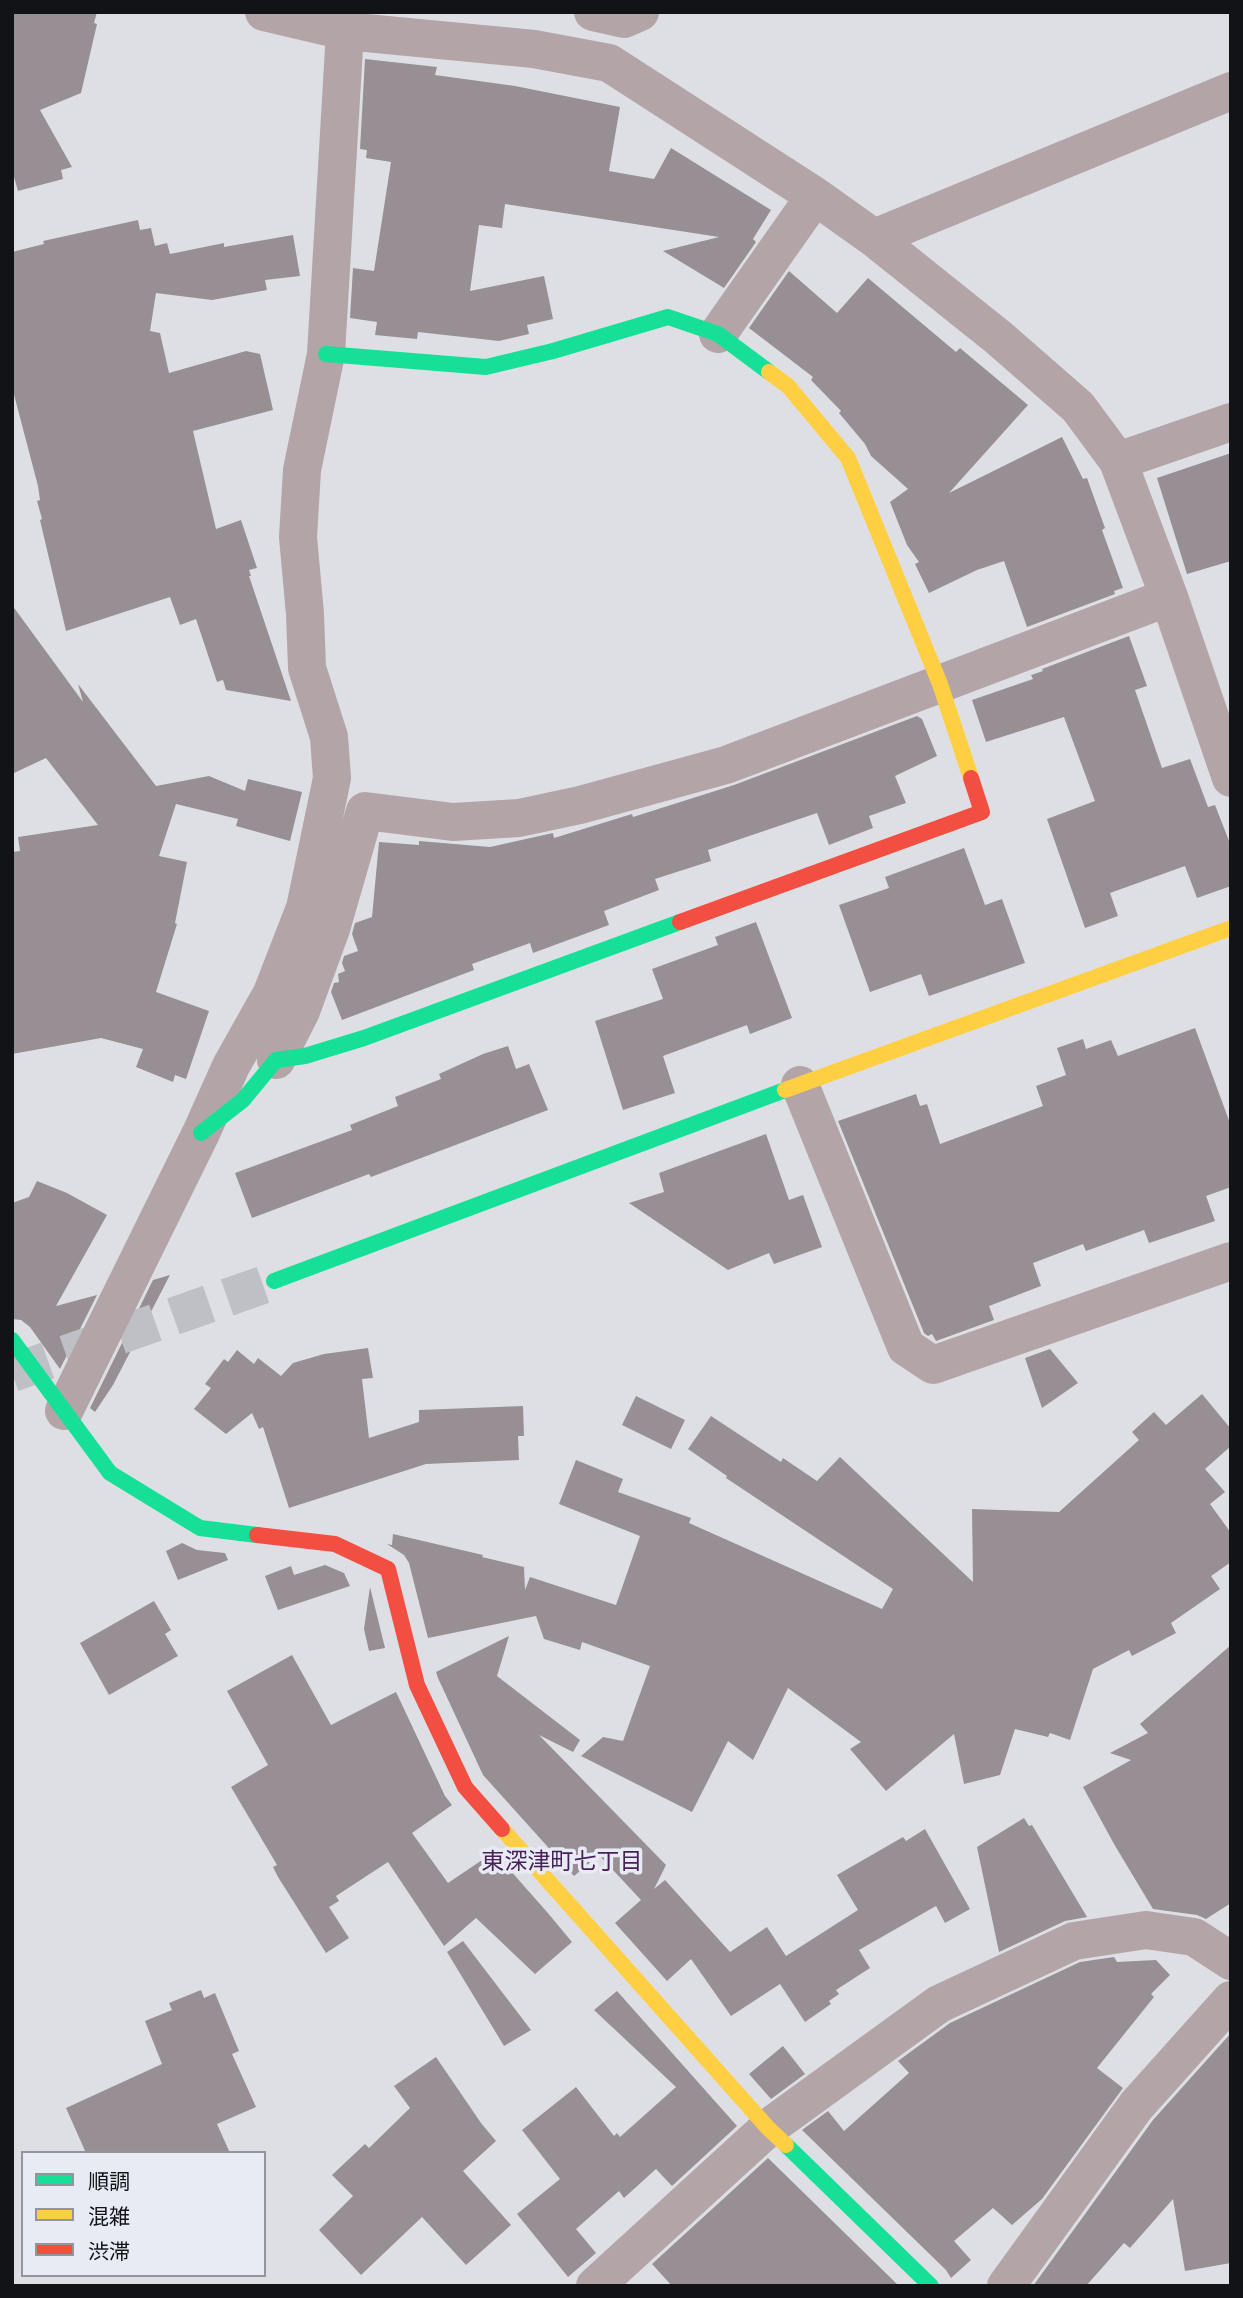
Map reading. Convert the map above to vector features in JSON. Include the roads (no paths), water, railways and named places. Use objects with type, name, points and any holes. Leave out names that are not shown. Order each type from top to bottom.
[{"type":"street","points":[[264,12],[345,31],[534,49],[609,63],[874,237],[999,338],[1078,407],[1118,461],[1169,597],[1231,778]]},
{"type":"street","points":[[562,54],[570,12]]},
{"type":"street","points":[[593,12],[624,19],[640,12]]},
{"type":"street","points":[[64,1412],[201,1133],[231,1066],[272,993],[305,908],[332,778],[329,737],[307,668],[298,537],[302,470],[326,354],[345,31]]},
{"type":"street","points":[[874,237],[1231,90]]},
{"type":"street","points":[[718,334],[815,196]]},
{"type":"street","points":[[276,1060],[305,1056],[364,1038],[982,812],[940,684],[848,458],[788,386],[718,334],[668,317],[553,351],[486,367],[326,354]]},
{"type":"street","points":[[1118,461],[1231,422]]},
{"type":"street","points":[[201,1133],[243,1100],[276,1060],[301,1011],[331,929],[365,811],[453,822],[519,818],[580,805],[726,765],[1169,597]]},
{"type":"street","points":[[274,1281],[1231,928]]},
{"type":"street","points":[[800,1085],[906,1347],[933,1365],[1231,1261]]},
{"type":"street","points":[[12,1340],[110,1473],[200,1528],[335,1544],[388,1569],[417,1685],[465,1787],[768,2128],[931,2286]]},
{"type":"street","points":[[595,2286],[768,2128],[939,2004],[1074,1941],[1146,1930],[1194,1937],[1231,1961]]},
{"type":"street","points":[[1006,2286],[1136,2106],[1231,2000]]},
{"type":"tunnel","points":[[12,1373],[274,1281]]},
{"type":"district","name":"東深津町七丁目","points":[[562,1862]]}]
